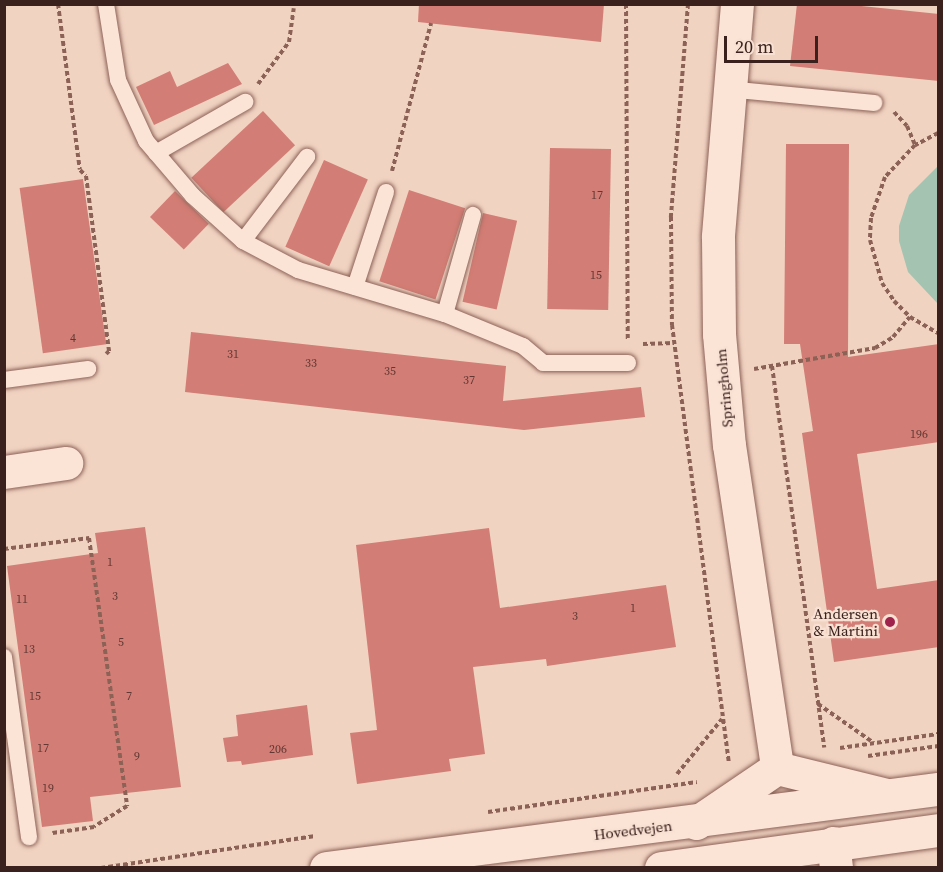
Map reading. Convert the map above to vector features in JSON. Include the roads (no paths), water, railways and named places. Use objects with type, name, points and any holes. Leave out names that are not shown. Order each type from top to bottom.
[{"type":"street","name":"Springholm","points":[[737,4],[727,89],[718,237],[723,374],[729,445],[777,768]]},
{"type":"street","points":[[4,472],[66,463]]},
{"type":"street","points":[[696,823],[777,768],[892,796]]},
{"type":"street","name":"Hovedvejen","points":[[326,867],[696,823],[939,789]]},
{"type":"street","points":[[661,867],[834,855],[939,830]]},
{"type":"lane","points":[[106,4],[118,80],[146,141],[193,196],[243,241],[298,270],[445,314],[523,346],[543,363],[628,363]]},
{"type":"lane","points":[[727,89],[874,103]]},
{"type":"lane","points":[[156,153],[245,102]]},
{"type":"lane","points":[[243,241],[307,157]]},
{"type":"lane","points":[[355,287],[386,192]]},
{"type":"lane","points":[[445,314],[473,215]]},
{"type":"lane","points":[[4,380],[88,369]]},
{"type":"lane","points":[[4,657],[29,837]]},
{"type":"place","name":"Andersen & Martini","points":[[890,622]]}]
